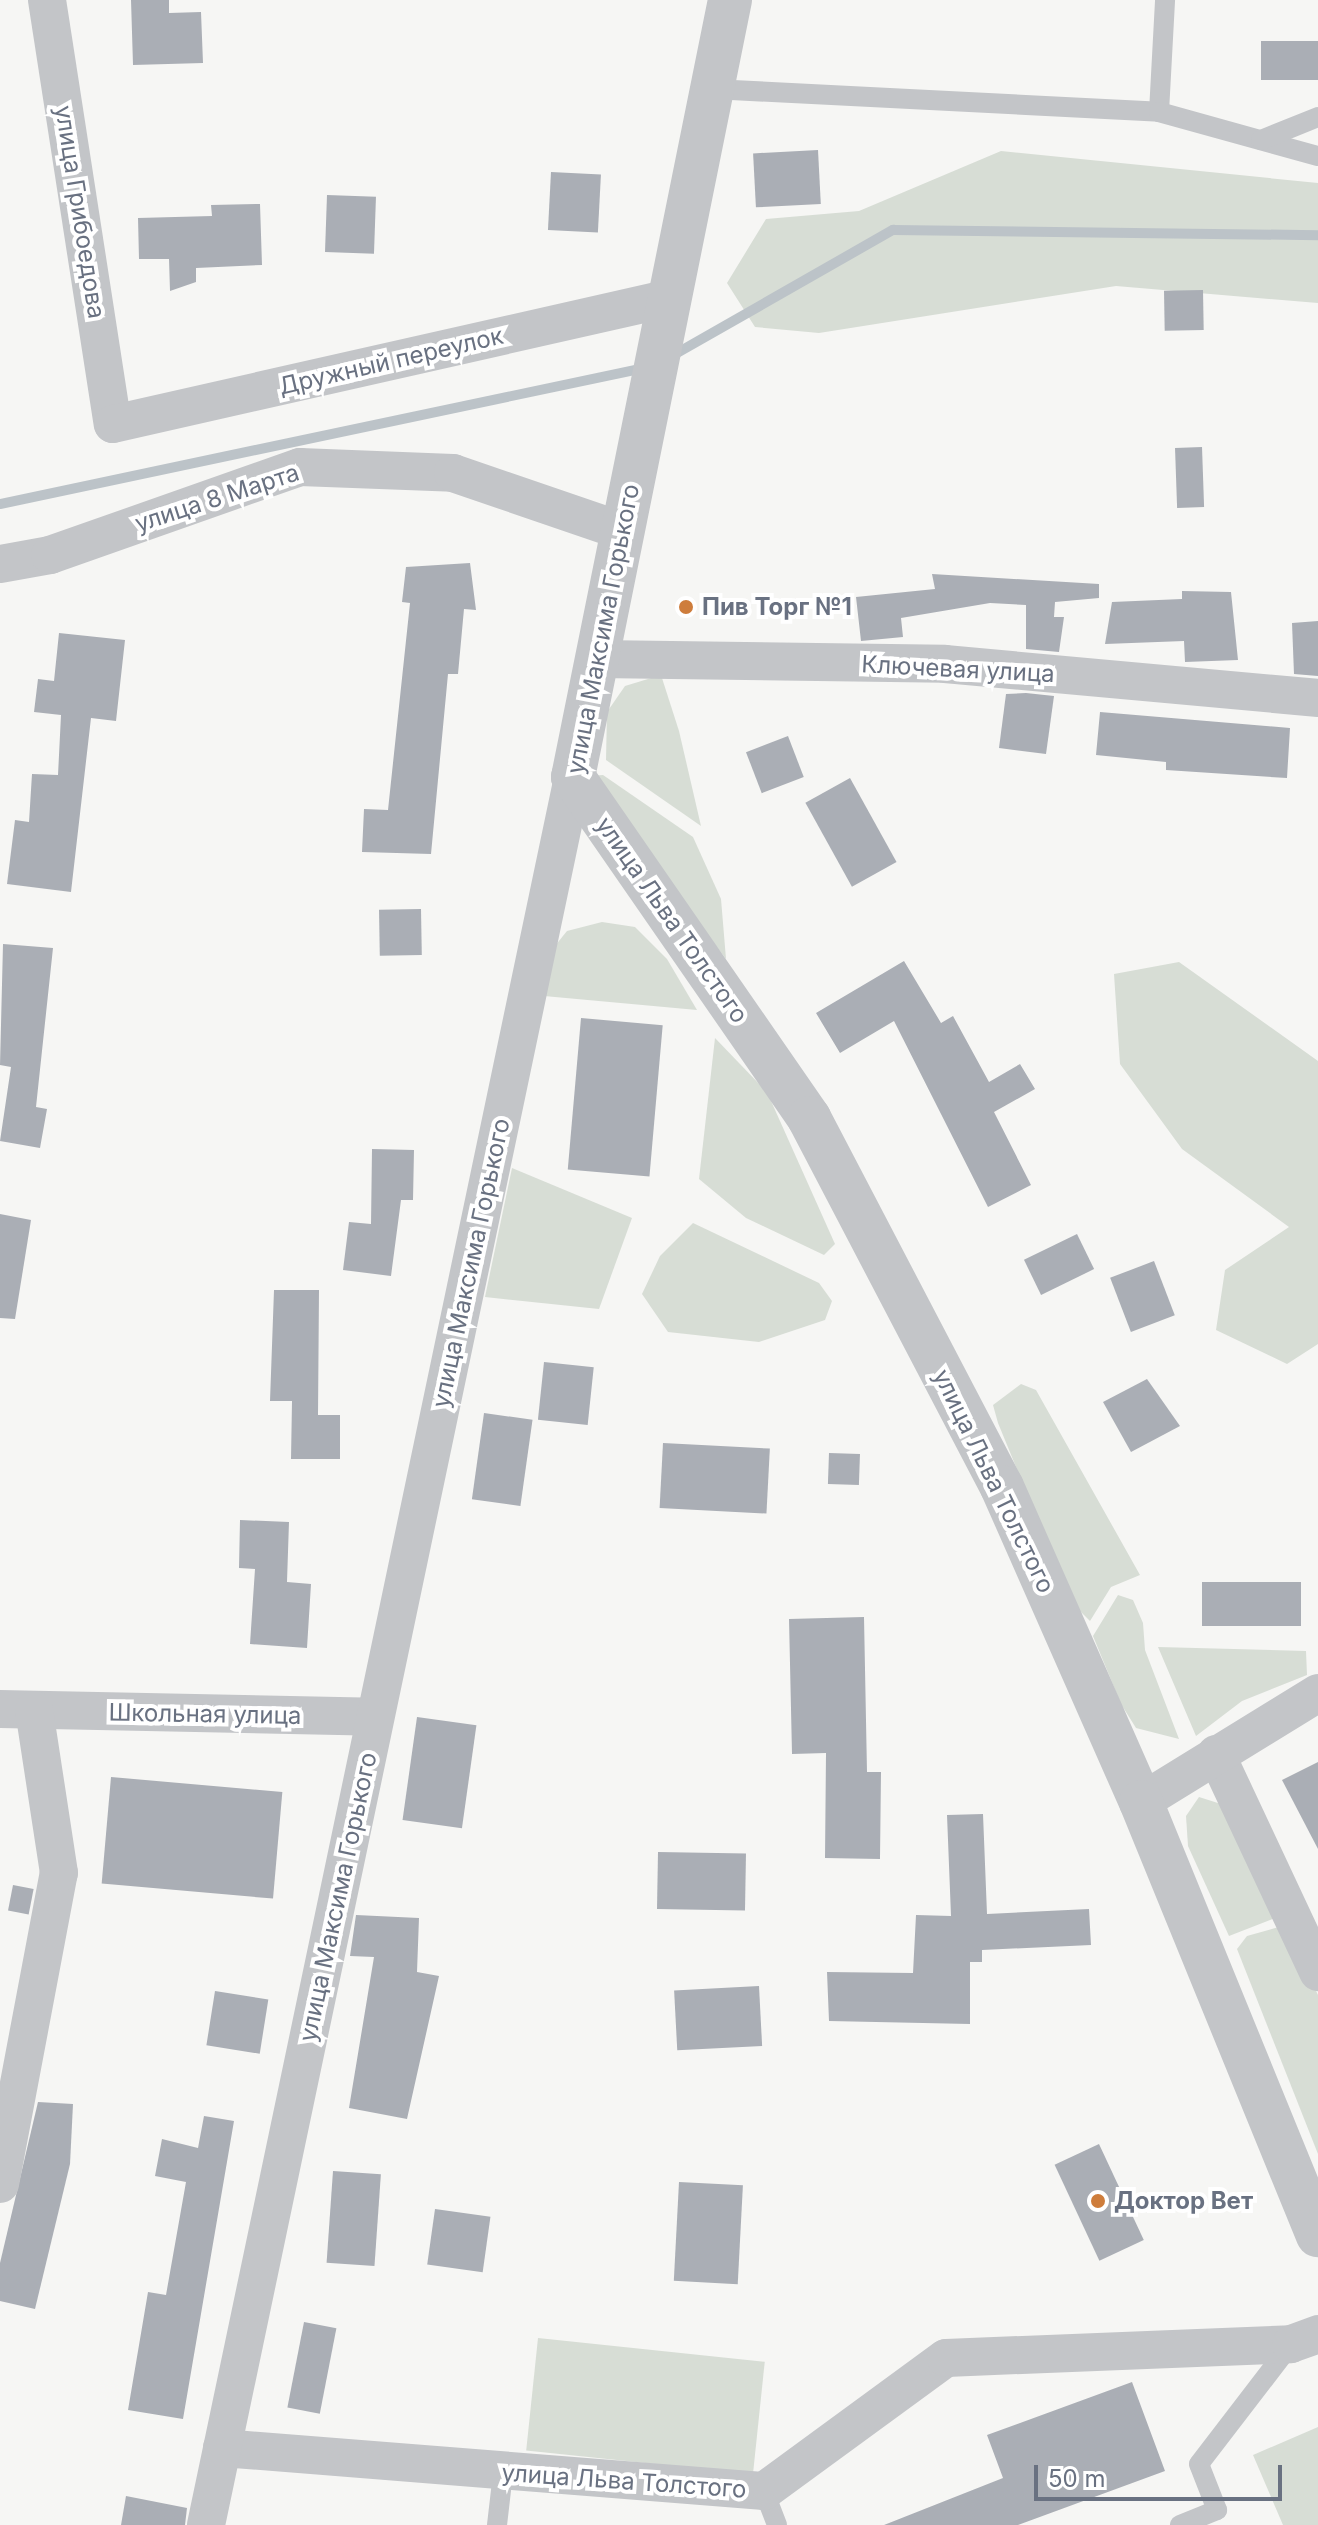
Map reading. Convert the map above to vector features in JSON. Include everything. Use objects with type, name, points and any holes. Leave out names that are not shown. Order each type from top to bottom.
[{"type":"street","name":"улица Грибоедова","points":[[47,0],[113,424]]},
{"type":"street","name":"улица Максима Горького","points":[[206,2525],[573,777],[730,0]]},
{"type":"street","name":"Дружный переулок","points":[[113,424],[670,298]]},
{"type":"street","name":"улица 8 Марта","points":[[0,564],[50,555],[300,467],[453,473],[622,531]]},
{"type":"street","name":"Ключевая улица","points":[[597,659],[945,664],[1318,698]]},
{"type":"street","name":"улица Льва Толстого","points":[[573,777],[809,1118],[1002,1487],[1141,1802],[1318,2235]]},
{"type":"street","points":[[1141,1802],[1318,1693]]},
{"type":"street","name":"Школьная улица","points":[[0,2184],[59,1873],[17,1710],[375,1717]]},
{"type":"street","points":[[1216,1754],[1318,1972]]},
{"type":"street","name":"улица Льва Толстого","points":[[222,2448],[503,2473],[770,2508],[946,2358],[1304,2339]]},
{"type":"lane","points":[[1159,112],[1165,0]]},
{"type":"lane","points":[[712,89],[1159,112],[1318,156]]},
{"type":"lane","points":[[1261,140],[1318,117]]},
{"type":"lane","points":[[1180,2525],[1220,2517],[1199,2464],[1304,2339]]},
{"type":"lane","points":[[497,2525],[503,2473]]},
{"type":"shaded area","points":[[1001,151],[1318,183],[1318,303],[1116,286],[819,333],[755,327],[727,283],[766,219],[859,211]]},
{"type":"shaded area","points":[[661,675],[679,731],[701,826],[606,760],[607,712],[625,686]]},
{"type":"shaded area","points":[[603,775],[693,837],[721,899],[726,959],[587,776]]},
{"type":"shaded area","points":[[602,922],[635,927],[667,959],[697,1010],[544,996],[546,957],[567,931]]},
{"type":"shaded area","points":[[1179,962],[1318,1061],[1318,1344],[1287,1364],[1216,1330],[1225,1270],[1289,1227],[1182,1149],[1120,1064],[1114,974]]},
{"type":"shaded area","points":[[715,1038],[767,1092],[835,1244],[824,1255],[746,1218],[699,1179]]},
{"type":"shaded area","points":[[512,1168],[632,1218],[599,1309],[485,1297]]},
{"type":"shaded area","points":[[693,1223],[819,1283],[832,1301],[825,1320],[759,1342],[668,1332],[642,1294],[660,1256]]},
{"type":"shaded area","points":[[1021,1384],[1036,1390],[1140,1575],[1111,1587],[1090,1621],[1072,1603],[998,1423],[993,1405]]},
{"type":"shaded area","points":[[1118,1595],[1133,1600],[1143,1623],[1145,1650],[1179,1739],[1136,1728],[1121,1704],[1093,1636]]},
{"type":"shaded area","points":[[1158,1647],[1306,1651],[1307,1675],[1242,1701],[1196,1736]]},
{"type":"shaded area","points":[[1199,1797],[1221,1804],[1280,1916],[1229,1936],[1188,1846],[1186,1816]]},
{"type":"shaded area","points":[[1286,1925],[1318,1995],[1318,2154],[1237,1949],[1247,1936]]},
{"type":"shaded area","points":[[538,2338],[765,2362],[753,2474],[526,2450]]},
{"type":"shaded area","points":[[1318,2427],[1318,2525],[1283,2525],[1253,2455]]},
{"type":"building","points":[[131,0],[169,0],[169,13],[201,12],[203,63],[133,65]]},
{"type":"building","points":[[1261,41],[1318,41],[1318,80],[1261,80]]},
{"type":"building","points":[[818,150],[821,204],[756,207],[753,153]]},
{"type":"building","points":[[551,172],[601,175],[598,233],[548,230]]},
{"type":"building","points":[[327,195],[376,197],[374,254],[325,252]]},
{"type":"building","points":[[260,204],[262,265],[196,268],[196,282],[170,291],[169,259],[139,259],[138,218],[212,216],[211,205]]},
{"type":"building","points":[[1203,290],[1204,330],[1165,331],[1164,291]]},
{"type":"building","points":[[1202,447],[1204,507],[1177,508],[1175,448]]},
{"type":"building","points":[[470,563],[476,610],[464,609],[458,674],[448,674],[431,854],[362,852],[364,809],[388,810],[410,603],[402,602],[406,567]]},
{"type":"building","points":[[932,574],[1099,584],[1099,598],[1055,602],[1054,617],[1064,617],[1059,652],[1026,649],[1026,605],[990,603],[901,618],[903,637],[861,641],[856,597],[935,589]]},
{"type":"building","points":[[1182,591],[1231,592],[1238,660],[1185,662],[1184,641],[1105,644],[1112,602],[1182,599]]},
{"type":"building","points":[[1318,621],[1318,676],[1294,674],[1292,623]]},
{"type":"building","points":[[59,633],[125,640],[116,721],[91,718],[71,892],[7,884],[15,820],[29,822],[32,774],[58,775],[61,715],[34,712],[38,679],[54,681]]},
{"type":"building","points":[[1006,694],[1054,696],[1046,754],[999,748]]},
{"type":"building","points":[[1100,712],[1290,728],[1287,778],[1166,770],[1166,762],[1096,755]]},
{"type":"building","points":[[788,736],[804,777],[762,793],[746,752]]},
{"type":"building","points":[[850,778],[897,862],[852,887],[805,803]]},
{"type":"building","points":[[421,909],[422,955],[380,956],[379,910]]},
{"type":"building","points":[[3,944],[53,948],[36,1107],[47,1109],[40,1148],[0,1141],[11,1067],[0,1065]]},
{"type":"building","points":[[904,961],[941,1023],[953,1016],[989,1082],[1020,1064],[1035,1089],[994,1112],[1031,1185],[988,1207],[894,1021],[840,1053],[816,1013]]},
{"type":"building","points":[[581,1018],[663,1025],[649,1177],[568,1169]]},
{"type":"building","points":[[372,1149],[414,1150],[413,1200],[401,1200],[391,1276],[343,1270],[349,1222],[371,1224]]},
{"type":"building","points":[[0,1214],[31,1220],[15,1319],[0,1318]]},
{"type":"building","points":[[1077,1234],[1094,1269],[1041,1295],[1024,1260]]},
{"type":"building","points":[[1154,1261],[1175,1315],[1131,1332],[1110,1278]]},
{"type":"building","points":[[274,1290],[319,1290],[318,1415],[340,1415],[340,1459],[291,1459],[292,1401],[270,1401]]},
{"type":"building","points":[[544,1362],[594,1367],[588,1425],[538,1420]]},
{"type":"building","points":[[1147,1379],[1180,1426],[1131,1452],[1103,1402]]},
{"type":"building","points":[[484,1413],[533,1420],[520,1506],[472,1499]]},
{"type":"building","points":[[663,1443],[770,1449],[766,1514],[660,1508]]},
{"type":"building","points":[[829,1453],[860,1454],[859,1485],[828,1484]]},
{"type":"building","points":[[240,1520],[289,1522],[287,1582],[311,1584],[307,1648],[250,1644],[255,1569],[239,1568]]},
{"type":"building","points":[[1202,1582],[1301,1582],[1301,1626],[1202,1626]]},
{"type":"building","points":[[864,1617],[867,1772],[881,1772],[880,1859],[825,1858],[826,1753],[792,1754],[789,1619]]},
{"type":"building","points":[[417,1717],[476,1725],[462,1828],[403,1820]]},
{"type":"building","points":[[1318,1762],[1318,1849],[1282,1780]]},
{"type":"building","points":[[111,1777],[282,1792],[273,1899],[102,1884]]},
{"type":"building","points":[[983,1814],[987,1914],[1089,1909],[1091,1945],[982,1950],[982,1962],[970,1962],[970,2024],[829,2021],[827,1972],[913,1973],[916,1915],[951,1916],[947,1815]]},
{"type":"building","points":[[658,1852],[746,1854],[745,1911],[657,1909]]},
{"type":"building","points":[[13,1885],[34,1889],[29,1915],[8,1911]]},
{"type":"building","points":[[356,1915],[419,1918],[417,1972],[439,1976],[407,2119],[349,2108],[374,1957],[350,1956]]},
{"type":"building","points":[[759,1986],[762,2046],[677,2050],[674,1990]]},
{"type":"building","points":[[215,1991],[268,1999],[260,2054],[206,2045]]},
{"type":"building","points":[[38,2102],[73,2104],[70,2164],[35,2309],[0,2301],[0,2263]]},
{"type":"building","points":[[204,2116],[234,2121],[183,2419],[128,2410],[148,2292],[166,2295],[186,2182],[155,2176],[162,2139],[198,2148]]},
{"type":"building","name":"Доктор Вет","points":[[1099,2144],[1144,2240],[1099,2261],[1055,2165]]},
{"type":"building","points":[[333,2171],[381,2174],[374,2266],[327,2263]]},
{"type":"building","points":[[679,2182],[743,2185],[738,2284],[674,2281]]},
{"type":"building","points":[[435,2209],[490,2217],[483,2272],[427,2264]]},
{"type":"building","points":[[304,2322],[336,2328],[320,2414],[287,2407]]},
{"type":"building","points":[[1132,2382],[1165,2471],[1018,2525],[884,2525],[1003,2478],[987,2435]]},
{"type":"building","points":[[126,2496],[187,2508],[185,2525],[121,2525]]},
{"type":"waterway","points":[[670,357],[893,230],[1318,235]]},
{"type":"waterway","points":[[0,504],[644,368]]},
{"type":"place","name":"Пив Торг №1","points":[[686,607]]},
{"type":"place","name":"Доктор Вет","points":[[1098,2201]]}]
